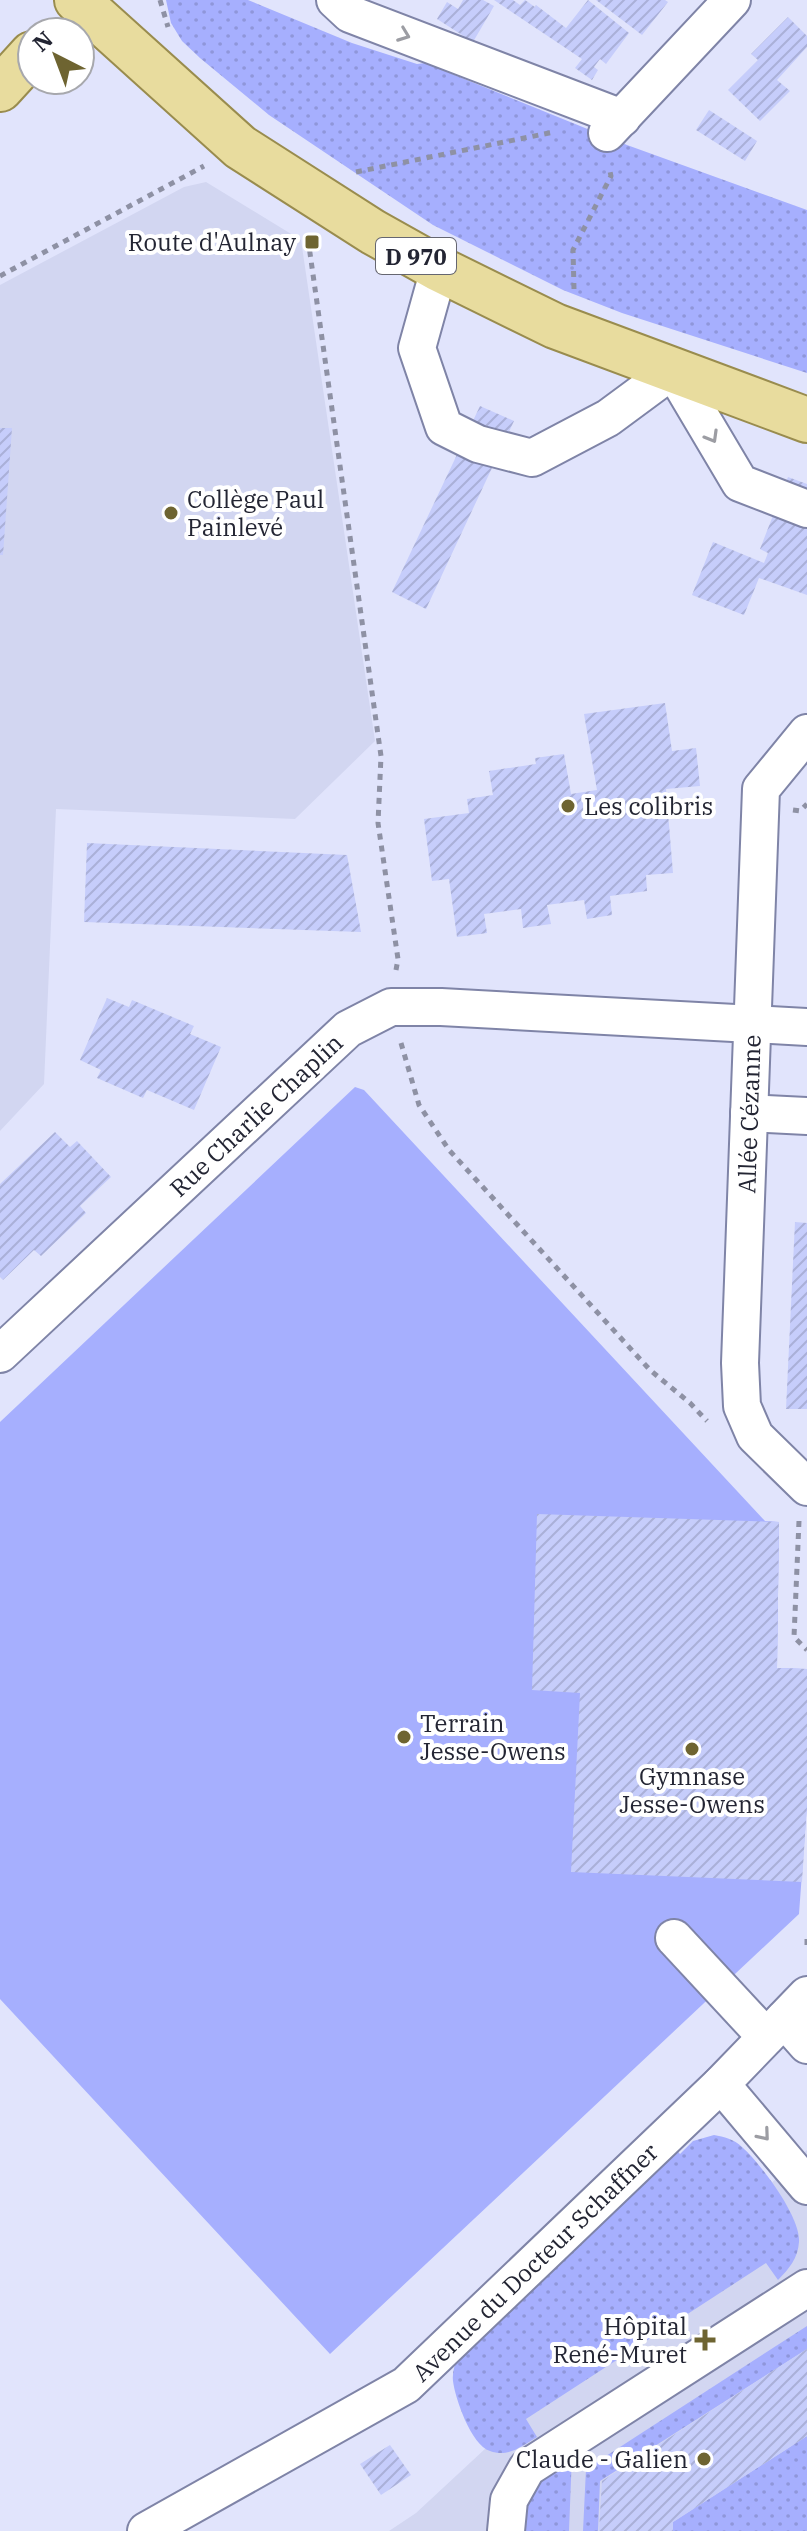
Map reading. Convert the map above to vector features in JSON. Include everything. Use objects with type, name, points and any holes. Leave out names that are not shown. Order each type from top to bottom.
[{"type":"main road","name":"D 970","points":[[72,8],[240,147],[305,190],[439,269],[555,326],[807,420]]},
{"type":"main road","points":[[0,89],[16,72]]},
{"type":"street","points":[[335,0],[350,14],[613,128],[732,0]]},
{"type":"street","points":[[439,269],[417,348],[444,427],[478,444],[532,458],[608,418],[673,370],[740,483],[807,509]]},
{"type":"street","name":"Allée Cézanne","points":[[803,1503],[755,1436],[742,1406],[740,1363],[761,789],[807,733]]},
{"type":"street","name":"Rue Charlie Chaplin","points":[[0,1354],[348,1029],[391,1007],[441,1007],[807,1027]]},
{"type":"street","points":[[749,1113],[807,1116]]},
{"type":"street","points":[[674,1938],[791,2024]]},
{"type":"street","name":"Avenue du Docteur Schaffner","points":[[146,2531],[406,2385],[721,2084],[791,2024]]},
{"type":"street","points":[[721,2084],[807,2186]]},
{"type":"street","points":[[506,2531],[509,2500],[527,2468],[807,2288]]},
{"type":"path","points":[[359,181],[347,174],[591,123],[613,128],[611,176],[573,250],[574,289]]},
{"type":"path","points":[[0,276],[240,147]]},
{"type":"path","points":[[305,190],[308,248],[381,756],[378,823],[398,959],[391,1007],[419,1105],[449,1150],[650,1370],[712,1426]]},
{"type":"path","points":[[560,282],[588,294]]},
{"type":"path","points":[[803,1503],[807,1527]]},
{"type":"path","points":[[803,1503],[794,1637],[807,1650]]},
{"type":"path","points":[[807,1939],[807,1948]]},
{"type":"shaded area","points":[[166,0],[248,0],[352,43],[417,64],[425,63],[627,145],[807,210],[807,373],[622,313],[563,290],[433,225],[269,115],[200,58],[182,41],[171,23]]},
{"type":"shaded area","name":"Collège Paul Painlevé","points":[[206,182],[301,240],[375,741],[295,819],[56,809],[44,1084],[0,1131],[0,285],[184,187]]},
{"type":"shaded area","name":"Terrain Jesse-Owens","points":[[355,1087],[364,1090],[765,1521],[779,1522],[777,1668],[807,1669],[807,1804],[799,1914],[330,2354],[0,1999],[0,1422]]},
{"type":"shaded area","points":[[714,2135],[732,2140],[742,2147],[787,2205],[798,2231],[799,2242],[789,2267],[778,2280],[766,2263],[526,2419],[537,2437],[526,2444],[503,2453],[483,2447],[470,2431],[454,2389],[454,2368],[458,2356],[674,2147],[680,2154],[693,2141]]},
{"type":"shaded area","name":"Hôpital René-Muret","points":[[807,2150],[807,2531],[389,2531],[416,2513]]},
{"type":"shaded area","points":[[807,2326],[807,2349],[600,2481],[598,2531],[583,2531],[586,2469]]},
{"type":"shaded area","points":[[807,2436],[807,2531],[673,2531],[673,2522]]},
{"type":"shaded area","points":[[572,2454],[569,2531],[524,2531],[528,2504],[537,2485]]},
{"type":"building","points":[[463,0],[483,0],[494,6],[473,42],[437,19],[447,2],[458,9]]},
{"type":"building","points":[[494,0],[513,0],[520,5],[525,0],[566,28],[588,0],[629,33],[606,64],[600,59],[594,67],[598,70],[592,80],[575,68],[582,59]]},
{"type":"building","points":[[596,0],[665,0],[668,2],[642,35]]},
{"type":"building","points":[[788,17],[807,36],[807,47],[777,80],[790,91],[760,121],[728,90],[758,60],[751,54]]},
{"type":"building","points":[[709,110],[757,141],[745,161],[696,130]]},
{"type":"building","points":[[480,406],[514,421],[426,609],[392,592]]},
{"type":"building","points":[[0,428],[12,428],[3,555],[0,555]]},
{"type":"building","points":[[788,477],[807,484],[807,595],[759,578],[744,615],[692,595],[713,542],[764,563],[768,553],[760,549]]},
{"type":"building","name":"Les colibris","points":[[665,703],[672,751],[696,748],[700,786],[666,789],[673,873],[646,875],[647,891],[610,896],[612,915],[587,919],[584,900],[547,905],[551,924],[523,928],[521,909],[484,914],[487,933],[457,937],[449,879],[432,881],[424,819],[469,813],[467,799],[493,795],[489,771],[536,764],[535,758],[564,754],[571,794],[597,790],[584,714]]},
{"type":"building","points":[[87,843],[347,855],[361,932],[84,922]]},
{"type":"building","points":[[107,998],[129,1007],[132,1000],[194,1026],[190,1034],[221,1047],[194,1110],[147,1090],[143,1098],[97,1078],[101,1070],[80,1060]]},
{"type":"building","points":[[55,1132],[70,1147],[77,1141],[111,1177],[80,1206],[86,1213],[41,1256],[34,1250],[3,1280],[0,1277],[0,1184]]},
{"type":"building","points":[[795,1222],[807,1223],[807,1409],[786,1409]]},
{"type":"building","name":"Gymnase Jesse-Owens","points":[[537,1514],[779,1522],[777,1668],[807,1669],[807,1804],[802,1882],[571,1872],[580,1693],[532,1690]]},
{"type":"building","name":"Claude - Galien","points":[[807,2349],[807,2436],[673,2522],[673,2531],[599,2531],[602,2481]]},
{"type":"building","points":[[390,2445],[411,2475],[381,2495],[360,2464]]},
{"type":"place","name":"Route d'Aulnay","points":[[312,242]]},
{"type":"place","name":"Collège Paul Painlevé","points":[[171,513]]},
{"type":"place","name":"Les colibris","points":[[568,806]]},
{"type":"place","name":"Terrain Jesse-Owens","points":[[404,1737]]},
{"type":"place","name":"Gymnase Jesse-Owens","points":[[692,1749]]},
{"type":"place","name":"Hôpital René-Muret","points":[[705,2340]]},
{"type":"place","name":"Claude - Galien","points":[[704,2459]]}]
